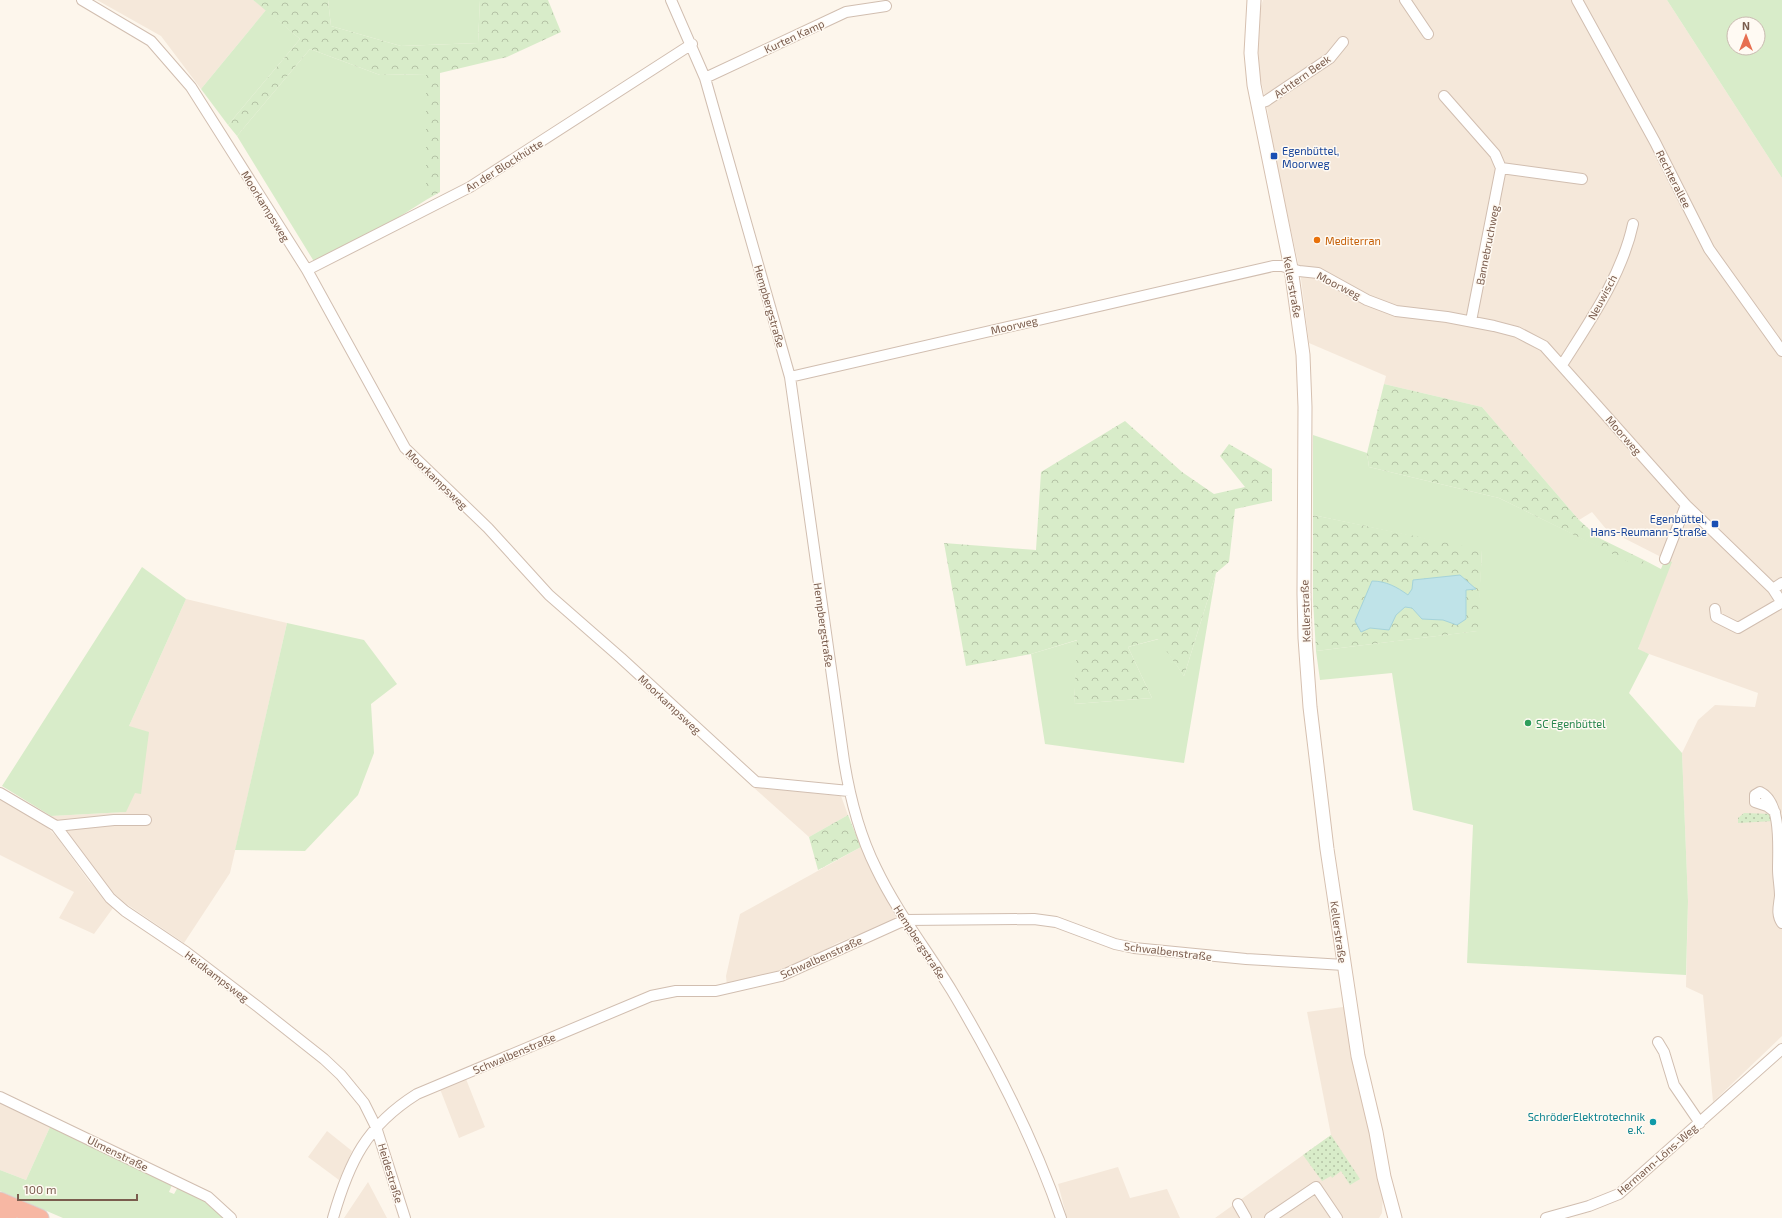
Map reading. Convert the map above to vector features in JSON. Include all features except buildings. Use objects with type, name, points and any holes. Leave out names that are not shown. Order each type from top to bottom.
[{"type":"highway","points":[[0,1201],[40,1218]]},
{"type":"highway","points":[[0,1215],[8,1218]]},
{"type":"main road","name":"Kellerstraße","points":[[1254,0],[1251,54],[1254,85],[1291,268],[1301,333],[1304,392],[1304,594],[1308,683],[1326,842],[1358,1056],[1376,1132],[1384,1177],[1395,1218]]},
{"type":"street","name":"Moorkampsweg","points":[[82,0],[151,41],[191,87],[307,270],[405,448],[493,534],[549,595],[621,658],[756,782],[849,791]]},
{"type":"street","name":"Hempbergstraße","points":[[671,0],[692,44],[705,78],[790,377],[849,791],[867,850],[884,885],[905,920],[930,955],[953,993],[1025,1125],[1050,1185],[1061,1218]]},
{"type":"street","points":[[1406,0],[1428,34]]},
{"type":"street","name":"Rechterallee","points":[[1577,0],[1655,142],[1709,249],[1782,351]]},
{"type":"street","name":"Kurten Kamp","points":[[705,78],[836,16],[855,10],[886,6]]},
{"type":"street","name":"Achtern Beek","points":[[1257,104],[1266,101],[1330,58],[1343,42]]},
{"type":"street","name":"An der Blockhütte","points":[[307,270],[470,187],[692,44]]},
{"type":"street","points":[[1444,96],[1495,154],[1501,168],[1582,179]]},
{"type":"street","name":"Bannebruchweg","points":[[1471,321],[1501,168]]},
{"type":"street","name":"Neuwisch","points":[[1562,365],[1597,310],[1628,246],[1633,224]]},
{"type":"street","name":"Moorweg","points":[[790,377],[1266,268],[1282,266],[1298,271],[1318,273],[1367,300],[1396,311],[1471,321],[1517,332],[1544,346],[1686,505],[1773,589],[1782,603]]},
{"type":"street","points":[[1665,559],[1686,505]]},
{"type":"street","points":[[1773,589],[1782,583]]},
{"type":"street","points":[[1715,609],[1716,618],[1738,628],[1782,603]]},
{"type":"street","name":"Heidkampsweg","points":[[0,793],[56,826],[110,898],[125,911],[186,952],[324,1060],[353,1088],[364,1103],[376,1127]]},
{"type":"street","points":[[1775,812],[1779,824],[1781,898],[1778,917],[1782,922]]},
{"type":"street","points":[[56,826],[114,820],[146,820]]},
{"type":"street","name":"Schwalbenstraße","points":[[333,1218],[343,1184],[351,1164],[376,1127],[389,1114],[417,1094],[651,996],[676,991],[716,991],[781,976],[905,920],[1034,919],[1056,922],[1115,944],[1134,948],[1268,961],[1344,965]]},
{"type":"street","name":"Hermann-Löns-Weg","points":[[1658,1042],[1664,1052],[1674,1085],[1700,1123]]},
{"type":"street","name":"Hermann-Löns-Weg","points":[[1546,1218],[1590,1206],[1619,1194],[1782,1049]]},
{"type":"street","name":"Ulmenstraße","points":[[0,1097],[208,1197],[231,1218]]},
{"type":"street","name":"Heidestraße","points":[[376,1127],[405,1218]]},
{"type":"street","points":[[1270,1218],[1316,1187],[1337,1218]]},
{"type":"street","points":[[1238,1204],[1246,1218]]},
{"type":"shaded area","points":[[97,0],[253,0],[266,10],[201,89],[161,36]]},
{"type":"shaded area","points":[[1263,0],[1667,0],[1782,178],[1782,1036],[1713,1102],[1703,995],[1686,987],[1688,901],[1682,753],[1698,720],[1715,705],[1755,707],[1758,693],[1638,650],[1665,559],[1606,529],[1592,512],[1579,520],[1482,407],[1384,384],[1386,376],[1309,343],[1300,271],[1275,158],[1266,101],[1259,73],[1259,12]]},
{"type":"shaded area","points":[[186,599],[287,623],[230,873],[184,943],[125,903],[110,890],[67,832],[51,816],[126,812],[129,726]]},
{"type":"shaded area","points":[[753,787],[841,796],[848,815],[809,837]]},
{"type":"shaded area","points":[[0,799],[43,823],[57,837],[88,880],[113,908],[94,934],[59,918],[74,892],[0,855]]},
{"type":"shaded area","points":[[861,847],[898,920],[837,943],[781,976],[727,986],[726,976],[740,914]]},
{"type":"shaded area","points":[[1350,1006],[1384,1177],[1382,1213],[1379,1218],[1215,1218],[1331,1135],[1307,1012]]},
{"type":"shaded area","points":[[466,1079],[485,1127],[459,1138],[440,1089]]},
{"type":"shaded area","points":[[0,1103],[50,1127],[26,1180],[0,1170]]},
{"type":"shaded area","points":[[327,1131],[352,1151],[339,1180],[308,1157]]},
{"type":"shaded area","points":[[1118,1167],[1130,1198],[1167,1189],[1180,1218],[1067,1218],[1058,1184]]},
{"type":"shaded area","points":[[368,1182],[387,1218],[344,1218]]},
{"type":"green space","points":[[253,0],[328,0],[331,26],[401,46],[478,43],[480,0],[548,0],[561,32],[507,57],[440,73],[440,192],[426,200],[426,74],[380,75],[310,49],[237,136],[228,125],[300,39]]},
{"type":"green space","points":[[328,0],[480,0],[478,43],[401,46],[331,26]]},
{"type":"green space","points":[[1667,0],[1782,0],[1782,178]]},
{"type":"green space","points":[[266,10],[300,39],[228,125],[201,89]]},
{"type":"green space","points":[[310,49],[380,75],[426,74],[426,200],[318,268],[237,136]]},
{"type":"green space","points":[[1384,384],[1482,407],[1579,520],[1599,538],[1644,560],[1641,568],[1499,498],[1369,467],[1367,453]]},
{"type":"green space","points":[[1125,421],[1182,472],[1214,494],[1245,487],[1220,456],[1229,444],[1272,469],[1272,501],[1235,509],[1229,562],[1216,573],[1184,676],[1158,639],[1128,647],[1152,698],[1074,704],[1077,640],[1031,654],[966,666],[944,543],[1036,550],[1041,472]]},
{"type":"green space","name":"SC Egenbüttel","points":[[1313,435],[1367,453],[1369,467],[1499,498],[1641,567],[1644,560],[1661,569],[1665,559],[1672,562],[1638,649],[1649,654],[1629,693],[1682,753],[1688,901],[1686,975],[1467,963],[1473,825],[1413,810],[1392,673],[1320,680],[1316,651],[1477,631],[1482,551],[1313,515]]},
{"type":"green space","points":[[1313,515],[1482,550],[1478,631],[1316,651],[1313,601]]},
{"type":"green space","points":[[142,567],[186,599],[129,726],[149,732],[141,794],[135,793],[126,812],[51,816],[2,786]]},
{"type":"green space","points":[[1216,573],[1184,763],[1045,744],[1031,654],[1078,640],[1074,704],[1152,698],[1128,647],[1159,639],[1184,676]]},
{"type":"green space","points":[[287,623],[364,640],[397,684],[371,704],[374,753],[358,795],[305,851],[235,850]]},
{"type":"green space","points":[[1744,813],[1772,814],[1774,821],[1738,823],[1738,818]]},
{"type":"green space","points":[[848,815],[861,847],[818,870],[809,837]]},
{"type":"green space","points":[[50,1127],[172,1185],[169,1192],[174,1194],[178,1187],[210,1204],[223,1218],[63,1218],[0,1191],[0,1170],[26,1180]]},
{"type":"green space","points":[[1331,1135],[1360,1179],[1350,1185],[1341,1171],[1332,1178],[1331,1176],[1322,1181],[1303,1155]]},
{"type":"water","points":[[1460,575],[1476,589],[1466,590],[1466,619],[1457,625],[1443,620],[1422,619],[1412,608],[1405,607],[1396,615],[1389,630],[1370,628],[1361,632],[1355,621],[1372,581],[1391,585],[1408,595],[1412,589],[1413,580]]},
{"type":"place","name":"Egenbüttel, Moorweg","points":[[1274,156]]},
{"type":"place","name":"Mediterran","points":[[1317,240]]},
{"type":"place","name":"Egenbüttel, Hans-Reumann-Straße","points":[[1715,524]]},
{"type":"place","name":"SC Egenbüttel","points":[[1528,723]]},
{"type":"place","name":"SchröderElektrotechnik e.K.","points":[[1653,1122]]}]
